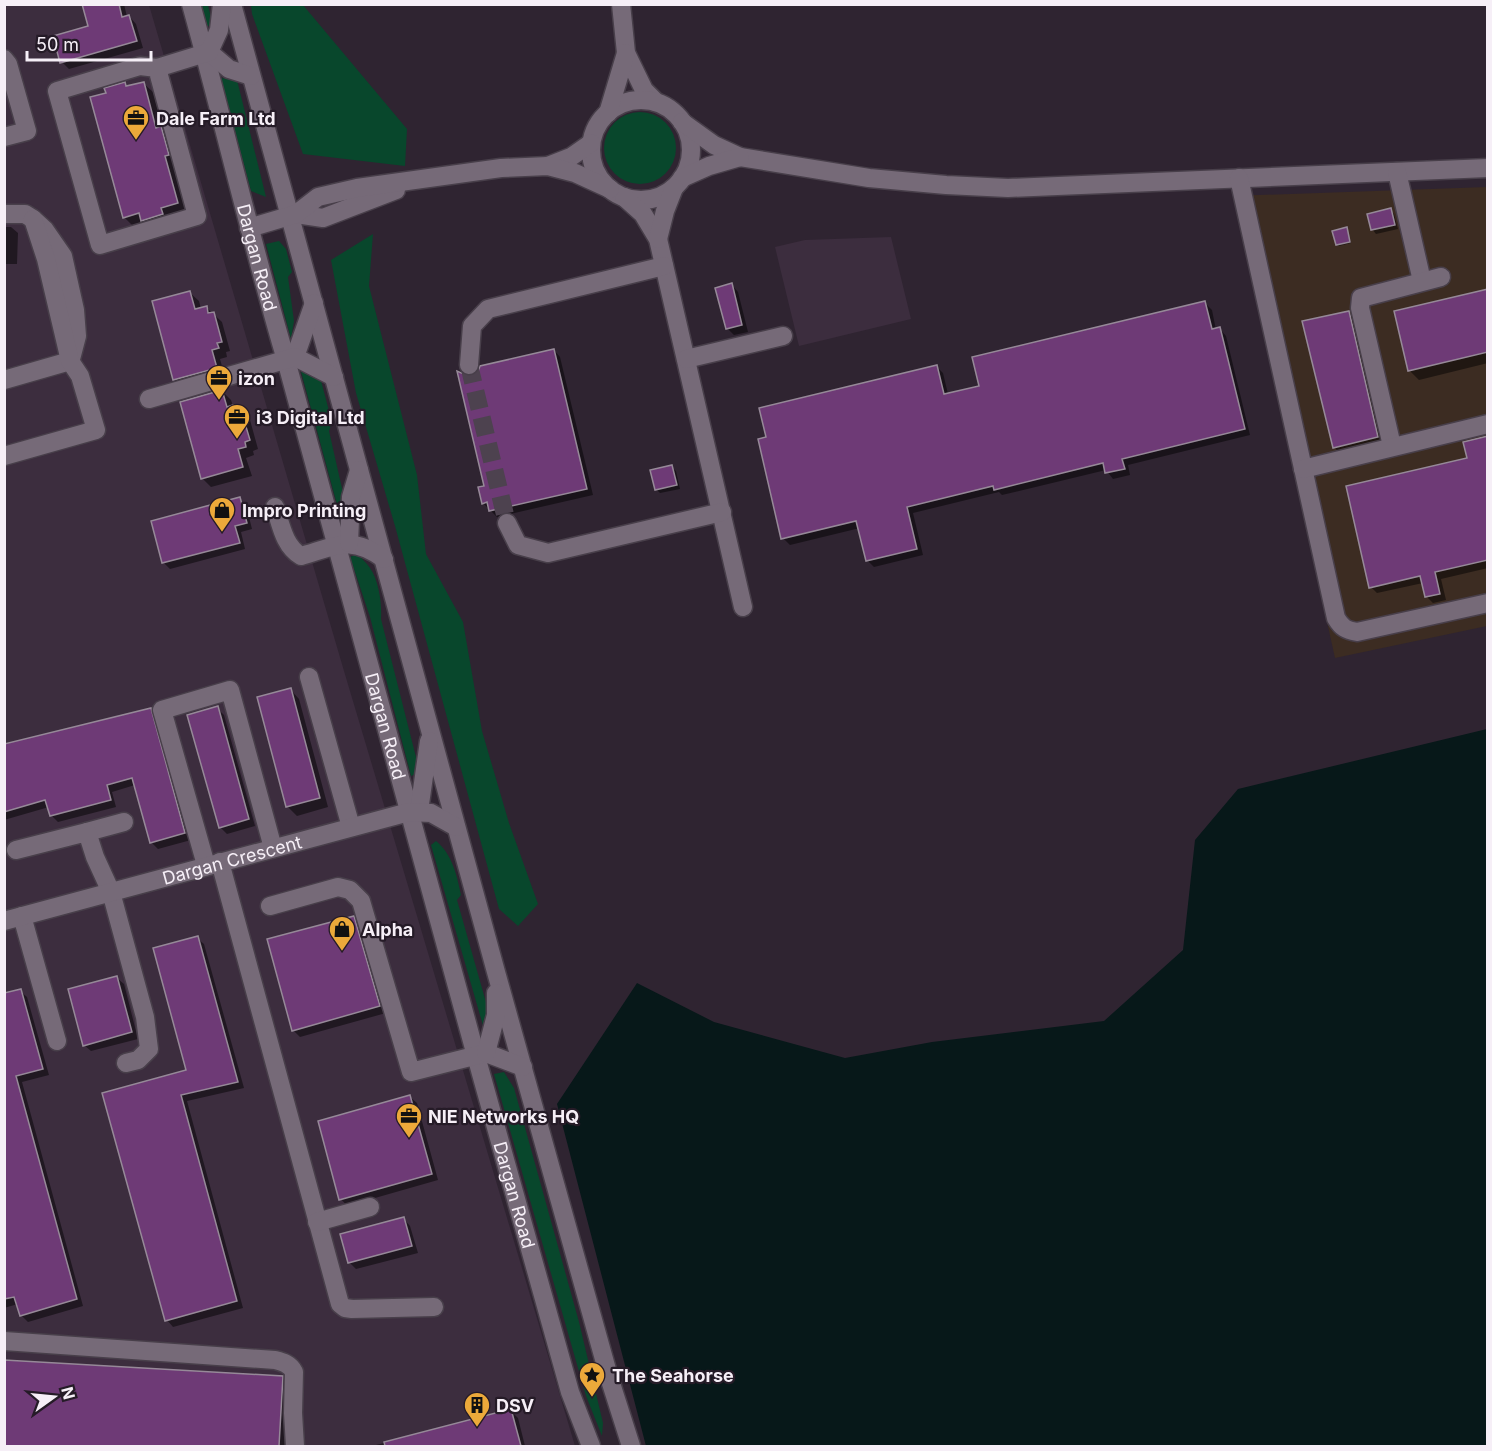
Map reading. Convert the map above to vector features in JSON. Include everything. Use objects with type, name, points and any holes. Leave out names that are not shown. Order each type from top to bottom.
[{"type":"street","name":"Dargan Road","points":[[191,4],[207,52],[249,228],[290,359],[342,544],[481,1054],[570,1392],[591,1446]]},
{"type":"street","points":[[157,68],[197,216],[100,244],[57,91],[140,66],[157,68],[207,52],[219,30],[222,4]]},
{"type":"street","points":[[232,4],[293,215],[314,303],[496,972],[606,1365],[631,1446]]},
{"type":"street","points":[[621,4],[626,53],[644,90],[656,102],[671,110],[682,122],[714,145],[740,158],[869,178],[1008,188],[1488,168]]},
{"type":"street","points":[[207,52],[229,69],[251,76]]},
{"type":"street","points":[[608,113],[626,53]]},
{"type":"street","points":[[4,59],[8,64],[27,131],[4,137]]},
{"type":"street","points":[[656,102],[631,101],[618,105],[608,113],[597,126],[591,143],[592,160],[598,176],[643,214],[658,239],[743,607]]},
{"type":"street","points":[[658,239],[665,211],[689,165],[691,150],[682,122]]},
{"type":"street","points":[[249,228],[293,215],[323,218],[419,181],[466,172],[548,166],[571,157],[591,143]]},
{"type":"street","points":[[548,166],[575,173],[636,200],[663,195],[678,183],[709,166],[740,158]]},
{"type":"street","points":[[1398,172],[1422,281]]},
{"type":"street","points":[[1239,178],[1336,618],[1341,626],[1357,632],[1488,603]]},
{"type":"street","points":[[4,214],[25,214],[33,219],[45,230],[63,256],[75,310],[77,336],[70,361],[80,376],[96,430],[4,456]]},
{"type":"street","points":[[469,365],[472,326],[488,309],[664,266]]},
{"type":"street","points":[[1392,446],[1360,303],[1361,298],[1441,277]]},
{"type":"street","points":[[290,359],[314,303]]},
{"type":"street","points":[[686,359],[783,336]]},
{"type":"street","points":[[149,399],[290,359],[334,377]]},
{"type":"street","points":[[4,380],[70,361]]},
{"type":"street","points":[[1303,469],[1488,424]]},
{"type":"street","points":[[342,544],[359,468]]},
{"type":"street","points":[[275,507],[284,538],[293,552],[301,556],[342,544],[372,551],[384,560]]},
{"type":"street","points":[[507,523],[518,545],[548,553],[722,512]]},
{"type":"street","points":[[309,677],[351,827]]},
{"type":"street","points":[[273,848],[230,690],[162,710],[213,864],[338,1300],[345,1308],[434,1307]]},
{"type":"street","points":[[430,729],[414,811],[431,813],[456,826]]},
{"type":"street","name":"Dargan Crescent","points":[[4,921],[414,811]]},
{"type":"street","points":[[16,850],[124,822]]},
{"type":"street","points":[[87,832],[95,857],[111,892],[145,1017],[149,1048],[138,1060],[126,1063]]},
{"type":"street","points":[[270,906],[338,887],[350,890],[361,901],[411,1072],[481,1054],[523,1067]]},
{"type":"street","points":[[22,916],[57,1041]]},
{"type":"street","points":[[481,1054],[496,1015],[496,972]]},
{"type":"street","points":[[317,1222],[370,1207]]},
{"type":"street","points":[[4,1341],[275,1360],[291,1366],[294,1372],[295,1446]]},
{"type":"shaded area","points":[[5,5],[149,5],[344,671],[575,1446],[5,1446]]},
{"type":"shaded area","points":[[1487,187],[1487,626],[1335,658],[1233,196]]},
{"type":"shaded area","points":[[891,237],[911,319],[799,346],[775,247],[805,240]]},
{"type":"shaded area","points":[[1487,729],[1487,1446],[646,1446],[557,1104],[637,983],[714,1022],[845,1058],[932,1042],[1104,1021],[1183,950],[1195,840],[1238,789]]},
{"type":"green space","points":[[199,5],[208,5],[212,22],[206,29]]},
{"type":"green space","points":[[251,5],[303,5],[407,129],[405,166],[303,154],[252,14]]},
{"type":"green space","points":[[221,78],[237,80],[266,197],[251,191]]},
{"type":"green space","points":[[640,112],[660,118],[670,128],[676,148],[670,168],[660,178],[640,184],[620,178],[610,168],[604,148],[610,128],[620,118]]},
{"type":"green space","points":[[373,234],[369,286],[417,475],[426,554],[463,622],[482,731],[509,823],[538,904],[518,926],[499,909],[395,526],[356,393],[331,260]]},
{"type":"green space","points":[[279,241],[286,249],[292,272],[288,277],[294,321],[291,339],[266,244]]},
{"type":"green space","points":[[300,368],[320,377],[332,422],[329,431],[346,506],[342,523]]},
{"type":"green space","points":[[357,554],[370,568],[378,586],[381,619],[418,765],[418,773],[411,776],[370,617],[350,557]]},
{"type":"green space","points":[[436,841],[450,859],[458,880],[461,895],[457,900],[491,1020],[484,1029],[431,845]]},
{"type":"green space","points":[[504,1072],[514,1088],[579,1322],[603,1423],[602,1436],[586,1396],[494,1074]]},
{"type":"building","points":[[82,4],[119,4],[122,17],[129,15],[137,41],[60,63],[53,36],[88,26]]},
{"type":"building","name":"Dale Farm Ltd","points":[[125,82],[126,86],[144,82],[156,128],[161,126],[169,155],[165,156],[178,203],[161,208],[163,214],[141,221],[139,213],[123,218],[90,97],[106,93],[104,88]]},
{"type":"building","points":[[1391,208],[1395,225],[1371,230],[1367,214]]},
{"type":"building","points":[[1347,227],[1350,242],[1336,245],[1332,231]]},
{"type":"building","points":[[732,283],[742,325],[726,329],[715,288]]},
{"type":"building","points":[[1488,289],[1488,352],[1408,371],[1394,311]]},
{"type":"building","points":[[190,291],[195,309],[207,306],[208,313],[214,312],[222,342],[217,343],[219,348],[212,350],[217,368],[173,380],[152,301]]},
{"type":"building","points":[[1205,301],[1212,329],[1220,327],[1245,429],[1122,459],[1125,469],[1105,473],[1103,463],[994,490],[993,486],[907,507],[917,549],[866,561],[856,521],[781,539],[758,439],[766,437],[759,408],[937,365],[944,394],[979,386],[972,357]]},
{"type":"building","points":[[1349,311],[1378,437],[1333,448],[1302,321]]},
{"type":"building","points":[[554,349],[587,489],[489,511],[487,502],[482,504],[478,487],[484,486],[457,371],[468,376],[473,375],[478,372],[480,366]]},
{"type":"building","points":[[222,390],[227,407],[233,405],[235,411],[241,410],[250,440],[245,442],[246,447],[238,449],[243,467],[201,479],[180,402]]},
{"type":"building","points":[[1488,436],[1488,560],[1435,572],[1440,594],[1425,597],[1420,576],[1369,588],[1346,486],[1467,458],[1463,442]]},
{"type":"building","points":[[672,465],[677,485],[655,490],[650,470]]},
{"type":"building","points":[[240,497],[247,523],[235,526],[240,543],[162,563],[151,521]]},
{"type":"building","points":[[291,688],[320,798],[286,807],[257,697]]},
{"type":"building","points":[[218,706],[249,819],[219,828],[187,715]]},
{"type":"building","points":[[151,708],[185,833],[150,843],[132,778],[107,785],[111,800],[50,816],[45,800],[4,812],[4,744]]},
{"type":"building","points":[[354,916],[380,1006],[292,1031],[267,939]]},
{"type":"building","points":[[198,936],[238,1082],[181,1095],[237,1301],[165,1321],[102,1093],[186,1070],[153,948]]},
{"type":"building","points":[[117,976],[132,1032],[83,1046],[68,989]]},
{"type":"building","points":[[21,989],[43,1069],[16,1076],[77,1299],[20,1316],[14,1297],[4,1299],[4,993]]},
{"type":"building","points":[[410,1095],[432,1174],[339,1200],[318,1121]]},
{"type":"building","points":[[404,1217],[412,1246],[348,1263],[340,1234]]},
{"type":"building","points":[[4,1360],[283,1376],[279,1446],[4,1446]]},
{"type":"building","name":"DSV","points":[[511,1409],[521,1446],[385,1446],[384,1442]]},
{"type":"tunnel","points":[[469,365],[507,523]]},
{"type":"place","name":"Dale Farm Ltd","points":[[136,141]]},
{"type":"place","name":"izon","points":[[219,401]]},
{"type":"place","name":"i3 Digital Ltd","points":[[237,440]]},
{"type":"place","name":"Impro Printing","points":[[222,533]]},
{"type":"place","name":"Alpha","points":[[342,952]]},
{"type":"place","name":"NIE Networks HQ","points":[[409,1139]]},
{"type":"place","name":"The Seahorse","points":[[592,1398]]},
{"type":"place","name":"DSV","points":[[477,1428]]}]
